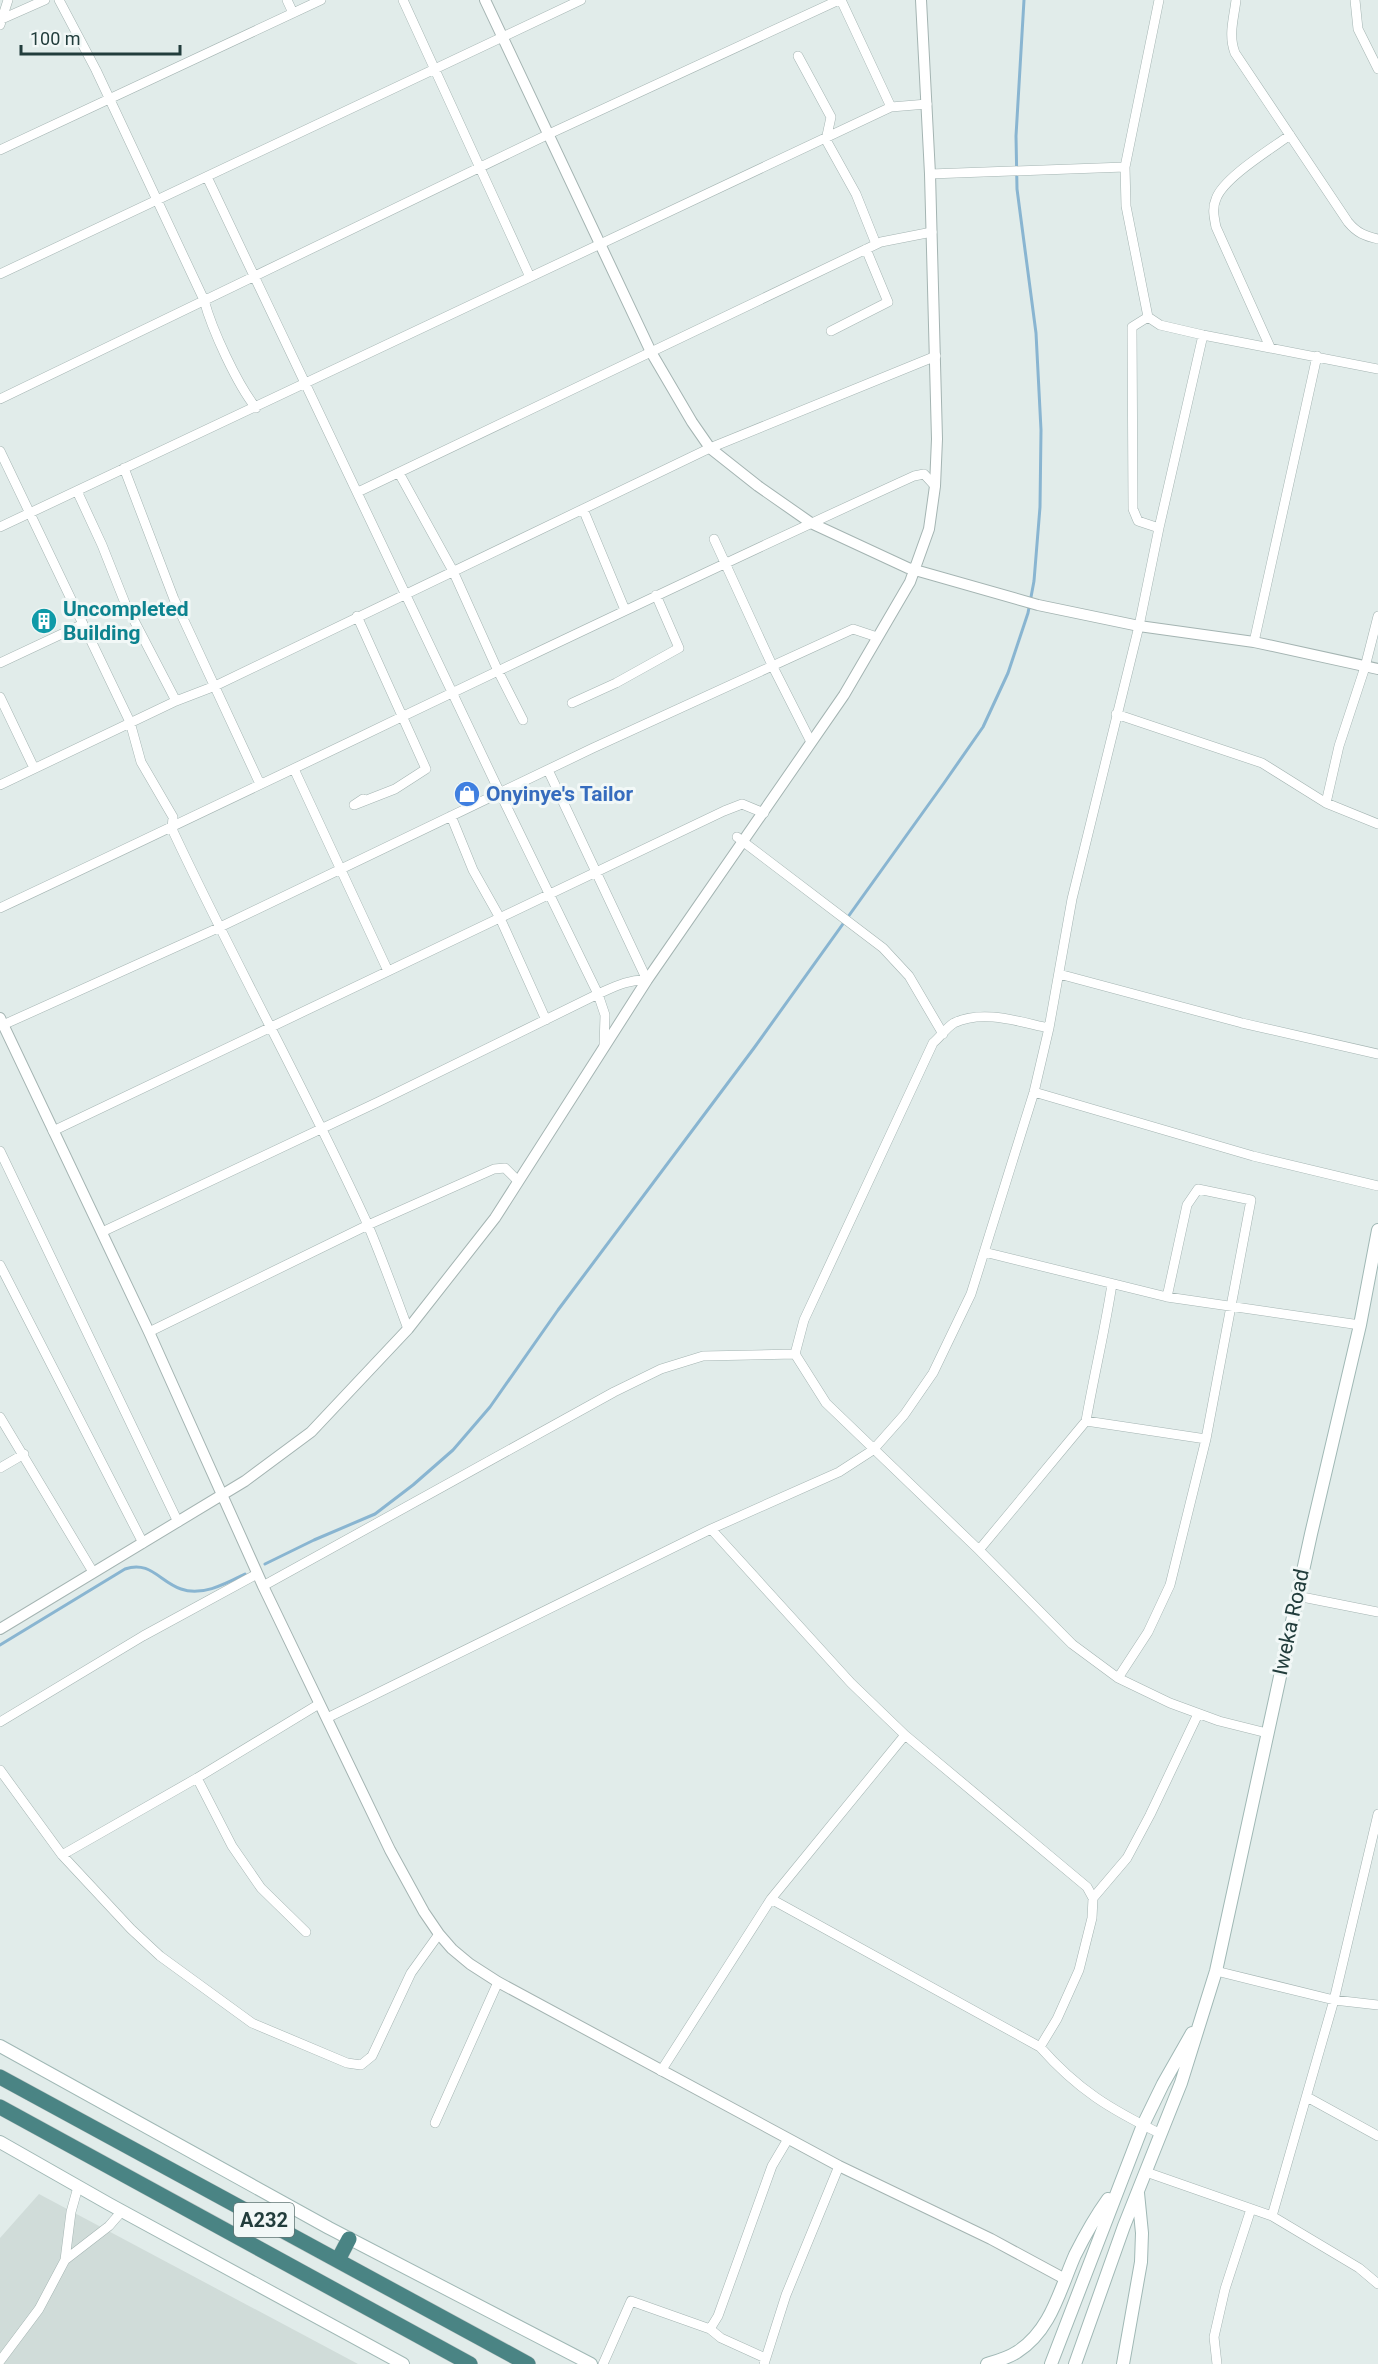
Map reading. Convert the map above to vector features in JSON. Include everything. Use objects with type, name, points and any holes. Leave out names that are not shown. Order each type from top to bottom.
[{"type":"highway","name":"A232","points":[[0,2077],[528,2364]]},
{"type":"highway","name":"A232","points":[[0,2107],[470,2364]]},
{"type":"highway","points":[[338,2260],[349,2239]]},
{"type":"main road","name":"Iweka Road","points":[[1203,2013],[1216,1971],[1297,1596],[1360,1325],[1378,1230]]},
{"type":"main road","points":[[1051,2364],[1143,2125],[1203,2013]]},
{"type":"main road","points":[[1075,2364],[1138,2191],[1182,2083],[1203,2013]]},
{"type":"main road","points":[[0,2046],[349,2239],[591,2364]]},
{"type":"main road","points":[[0,2142],[403,2364]]},
{"type":"main road","points":[[987,2364],[1017,2352],[1042,2327],[1054,2307],[1091,2223],[1118,2186]]},
{"type":"main road","points":[[1123,2364],[1141,2262],[1142,2233],[1138,2191]]},
{"type":"street","points":[[1,22],[8,0]]},
{"type":"street","points":[[1,22],[45,0]]},
{"type":"street","points":[[59,0],[110,99],[204,300],[214,329],[247,397],[256,408]]},
{"type":"street","points":[[287,0],[293,13]]},
{"type":"street","points":[[0,150],[321,0]]},
{"type":"street","points":[[403,0],[433,70],[530,277]]},
{"type":"street","points":[[484,0],[651,352],[710,448],[758,486],[811,523],[915,570],[1038,605],[1139,626],[1254,642],[1378,669]]},
{"type":"street","points":[[0,274],[580,0]]},
{"type":"street","points":[[0,399],[549,134],[840,0],[891,107]]},
{"type":"street","points":[[1,1625],[245,1481],[311,1432],[408,1329],[495,1218],[647,980],[741,839],[764,813],[844,695],[877,638],[915,570],[929,529],[935,486],[938,401],[921,0]]},
{"type":"street","points":[[1159,0],[1125,167],[1126,206],[1148,317],[1160,325],[1203,335],[1378,369]]},
{"type":"street","points":[[1236,0],[1231,32],[1234,53],[1348,222],[1356,231],[1378,239]]},
{"type":"street","points":[[1355,0],[1358,29],[1378,69]]},
{"type":"street","points":[[798,56],[831,117],[826,140],[856,194],[876,244]]},
{"type":"street","points":[[0,527],[826,140],[891,107],[927,104]]},
{"type":"street","points":[[1270,347],[1216,227],[1214,210],[1216,198],[1225,184],[1290,135]]},
{"type":"street","points":[[930,174],[1125,167]]},
{"type":"street","points":[[207,177],[549,896],[598,994],[604,1015],[604,1049]]},
{"type":"street","points":[[358,492],[876,244],[932,232]]},
{"type":"street","points":[[831,331],[888,302],[866,249]]},
{"type":"street","points":[[1148,317],[1132,327],[1133,509],[1138,521],[1159,528]]},
{"type":"street","points":[[327,1718],[711,1529],[839,1472],[873,1450],[904,1415],[933,1373],[971,1294],[1034,1092],[1049,1028],[1072,899],[1139,626],[1203,335]]},
{"type":"street","points":[[0,785],[176,701],[215,686],[710,448],[936,356]]},
{"type":"street","points":[[1254,642],[1317,356]]},
{"type":"street","points":[[0,451],[130,723],[141,762],[173,817],[172,829],[218,928],[271,1028],[368,1225],[408,1329]]},
{"type":"street","points":[[124,468],[174,598],[260,784]]},
{"type":"street","points":[[399,473],[453,571],[523,720]]},
{"type":"street","points":[[0,908],[172,829],[260,784],[656,595],[914,476],[924,474],[935,486]]},
{"type":"street","points":[[77,491],[102,544],[125,603],[176,701]]},
{"type":"street","points":[[582,509],[625,610]]},
{"type":"street","points":[[714,539],[772,665],[811,742]]},
{"type":"street","points":[[572,702],[616,683],[679,648],[656,595]]},
{"type":"street","points":[[357,616],[426,769],[395,789],[354,805],[363,799]]},
{"type":"street","points":[[1326,803],[1378,616]]},
{"type":"street","points":[[0,663],[83,624]]},
{"type":"street","points":[[877,638],[854,629],[548,770],[218,928],[2,1022],[149,1332],[257,1574],[319,1704],[390,1850],[424,1912],[439,1934],[470,1964],[498,1982],[788,2139],[991,2239],[1065,2279]]},
{"type":"street","points":[[0,698],[34,768]]},
{"type":"street","points":[[1116,714],[1262,763],[1326,803],[1378,824]]},
{"type":"street","points":[[294,769],[388,971]]},
{"type":"street","points":[[548,770],[647,980]]},
{"type":"street","points":[[53,1131],[742,804],[764,813]]},
{"type":"street","points":[[451,816],[473,870],[500,918],[546,1020]]},
{"type":"street","points":[[741,839],[882,948],[909,975],[943,1034]]},
{"type":"street","points":[[1059,974],[1242,1023],[1378,1054]]},
{"type":"street","points":[[102,1232],[378,1102],[598,994],[622,983],[647,980]]},
{"type":"street","points":[[1049,1028],[997,1017],[975,1018],[954,1024],[933,1043],[804,1320],[795,1354],[826,1403],[979,1550],[1072,1644],[1118,1678],[1170,1703],[1198,1714],[1267,1733]]},
{"type":"street","points":[[1034,1092],[1253,1156],[1378,1186]]},
{"type":"street","points":[[0,1151],[178,1522]]},
{"type":"street","points":[[149,1332],[368,1225],[495,1169],[505,1168],[518,1181]]},
{"type":"street","points":[[1118,1678],[1148,1632],[1170,1585],[1206,1439],[1251,1200],[1198,1190],[1187,1205],[1167,1297]]},
{"type":"street","points":[[984,1252],[1167,1297],[1360,1325]]},
{"type":"street","points":[[0,1265],[143,1543]]},
{"type":"street","points":[[979,1550],[1086,1421],[1113,1284]]},
{"type":"street","points":[[263,1586],[614,1392],[662,1369],[703,1356],[795,1354]]},
{"type":"street","points":[[0,1417],[93,1572]]},
{"type":"street","points":[[1086,1421],[1206,1439]]},
{"type":"street","points":[[0,1468],[24,1454]]},
{"type":"street","points":[[711,1529],[851,1683],[905,1735],[1087,1887],[1093,1898],[1092,1918],[1079,1970],[1057,2019],[1040,2047]]},
{"type":"street","points":[[0,1722],[143,1636],[257,1574]]},
{"type":"street","points":[[1297,1596],[1378,1612]]},
{"type":"street","points":[[62,1855],[197,1778],[319,1704]]},
{"type":"street","points":[[1093,1898],[1127,1858],[1198,1714]]},
{"type":"street","points":[[661,2071],[771,1899],[905,1735]]},
{"type":"street","points":[[0,1770],[62,1855],[131,1929],[160,1956],[252,2023],[347,2063],[361,2065],[372,2056],[411,1973],[439,1934]]},
{"type":"street","points":[[197,1778],[232,1846],[255,1880],[306,1932]]},
{"type":"street","points":[[1272,2216],[1334,2000],[1378,1814]]},
{"type":"street","points":[[771,1899],[1040,2047],[1064,2074],[1093,2097],[1161,2134]]},
{"type":"street","points":[[1216,1971],[1334,2000],[1378,2005]]},
{"type":"street","points":[[435,2123],[498,1982]]},
{"type":"street","points":[[1307,2097],[1378,2136]]},
{"type":"street","points":[[710,2330],[718,2316],[772,2166],[788,2139]]},
{"type":"street","points":[[603,2364],[631,2301],[710,2330],[765,2361],[786,2295],[840,2166]]},
{"type":"street","points":[[1146,2172],[1272,2216],[1359,2268],[1378,2284]]},
{"type":"street","points":[[0,2361],[39,2309],[65,2260],[71,2212],[78,2187]]},
{"type":"street","points":[[1217,2364],[1214,2337],[1225,2289],[1251,2209]]},
{"type":"street","points":[[65,2260],[109,2226],[122,2211]]},
{"type":"shaded area","points":[[39,2194],[358,2364],[0,2364],[0,2238]]},
{"type":"waterway","points":[[265,1564],[375,1514],[453,1450],[490,1407],[558,1310],[754,1048],[983,727],[1008,673],[1028,613],[1034,581],[1040,507],[1041,430],[1036,333],[1017,189],[1016,136],[1024,0]]},
{"type":"waterway","points":[[0,1645],[125,1569],[141,1567],[174,1586],[189,1591],[214,1588],[245,1574]]},
{"type":"place","name":"Uncompleted Building","points":[[44,621]]},
{"type":"place","name":"Onyinye's Tailor","points":[[467,794]]}]
